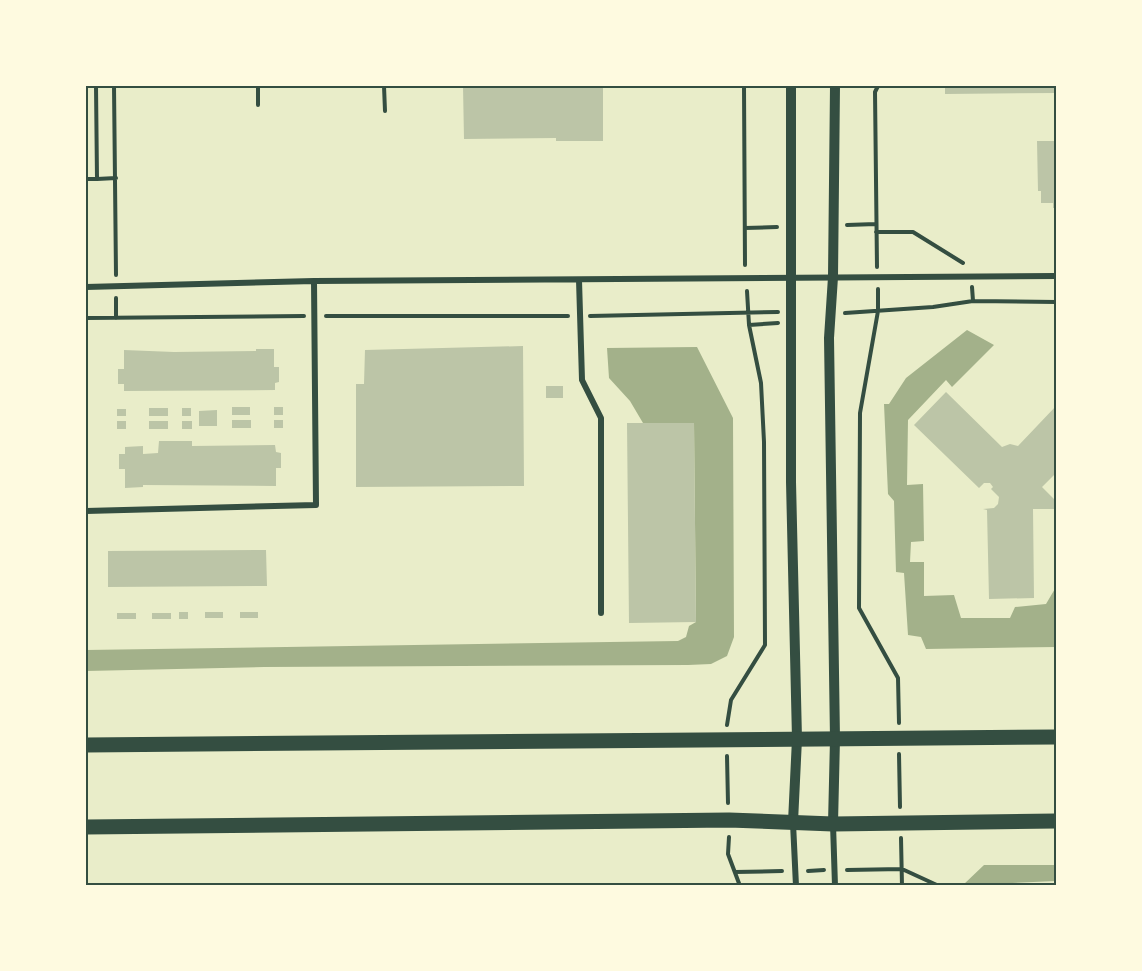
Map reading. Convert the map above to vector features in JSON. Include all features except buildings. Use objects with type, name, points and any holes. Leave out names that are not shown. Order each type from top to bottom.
[{"type":"main road","points":[[86,745],[1056,737]]},
{"type":"main road","points":[[86,827],[729,820],[833,824],[1056,821]]},
{"type":"street","points":[[791,86],[791,482],[797,739],[793,822],[796,885]]},
{"type":"street","points":[[834,885],[831,313],[835,86]]},
{"type":"street","points":[[86,287],[314,281],[746,280],[833,277],[878,279],[1056,276]]},
{"type":"street","points":[[579,280],[582,380],[601,418],[601,613]]},
{"type":"street","points":[[86,511],[316,505],[314,281]]},
{"type":"path","points":[[96,86],[97,179]]},
{"type":"path","points":[[114,86],[116,318]]},
{"type":"path","points":[[258,86],[258,105]]},
{"type":"path","points":[[384,86],[385,111]]},
{"type":"path","points":[[740,885],[728,854],[727,741],[732,700],[765,645],[764,442],[760,383],[749,325],[746,280],[744,86]]},
{"type":"path","points":[[878,86],[875,92],[878,311],[860,413],[859,608],[898,678],[902,885]]},
{"type":"path","points":[[86,179],[116,178]]},
{"type":"path","points":[[834,225],[876,224]]},
{"type":"path","points":[[745,228],[792,226]]},
{"type":"path","points":[[876,232],[913,232],[972,268],[973,301]]},
{"type":"path","points":[[831,313],[878,311],[973,301],[1056,302]]},
{"type":"path","points":[[86,318],[792,313]]},
{"type":"path","points":[[749,325],[778,323]]},
{"type":"shaded area","points":[[967,330],[994,345],[952,387],[946,380],[908,420],[907,485],[923,484],[924,541],[911,542],[910,562],[924,562],[924,596],[954,595],[961,618],[1010,618],[1015,607],[1046,604],[1056,587],[1056,647],[926,649],[921,637],[908,635],[904,573],[896,572],[894,501],[888,494],[884,404],[889,404],[906,378]]},
{"type":"shaded area","points":[[697,347],[733,418],[734,637],[727,656],[711,664],[688,665],[264,667],[86,671],[86,650],[678,641],[686,637],[689,626],[696,622],[694,423],[643,423],[630,401],[609,378],[607,348]]},
{"type":"shaded area","points":[[984,865],[1056,865],[1056,881],[963,885]]}]
